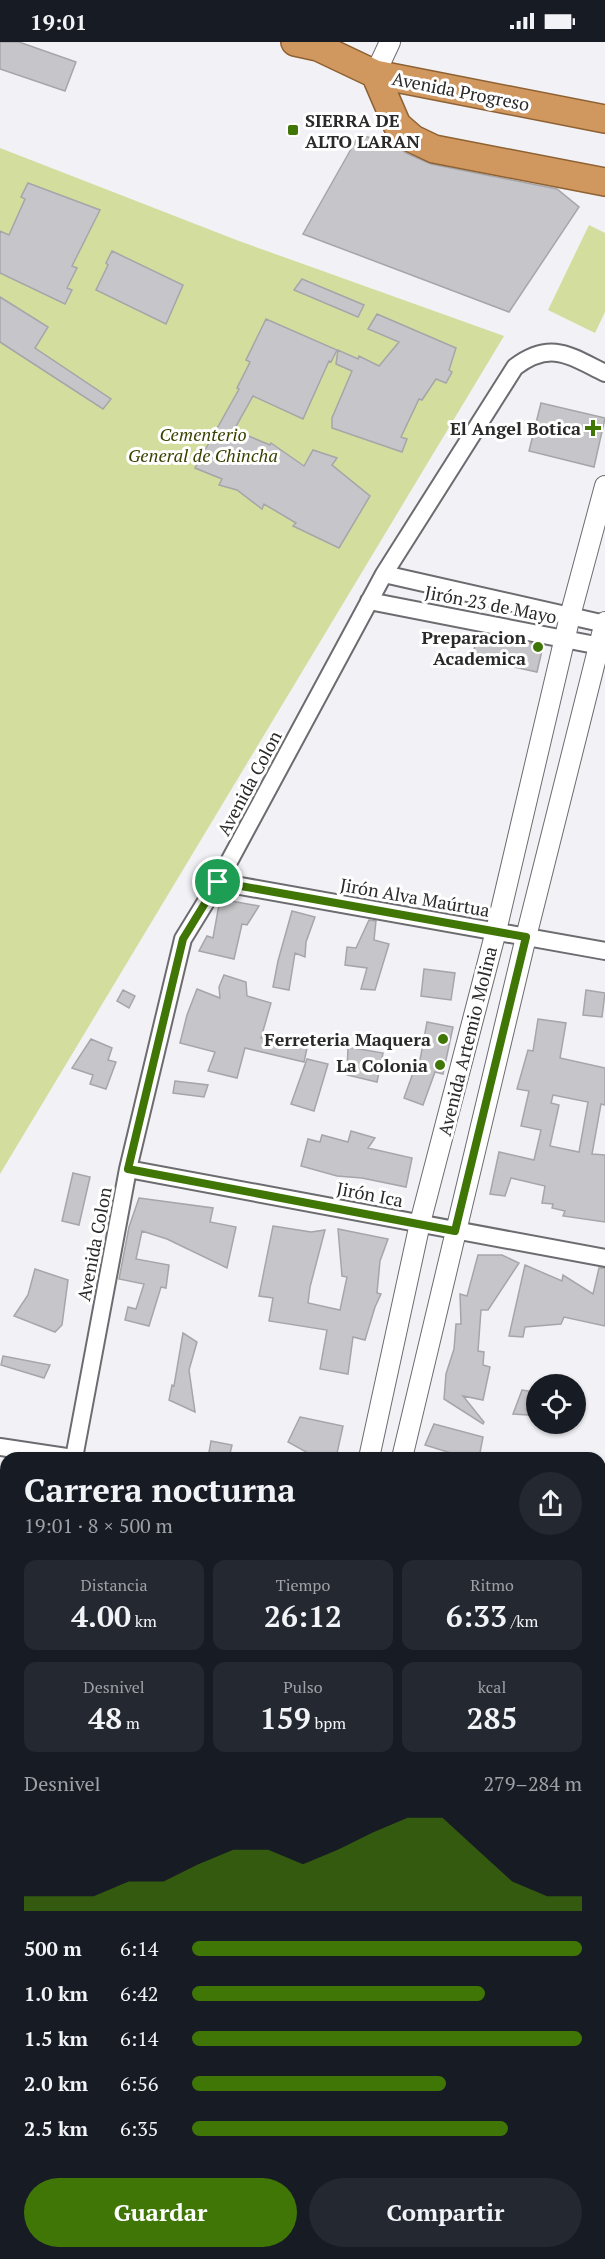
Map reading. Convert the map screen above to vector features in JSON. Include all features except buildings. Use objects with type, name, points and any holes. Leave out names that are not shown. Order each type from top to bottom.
[{"type":"highway","points":[[295,42],[347,49],[375,74]]},
{"type":"highway","name":"Avenida Progreso","points":[[375,74],[605,119]]},
{"type":"highway","name":"Avenida Progreso","points":[[375,74],[397,125],[413,139],[434,149],[605,182]]},
{"type":"street","points":[[375,74],[390,42]]},
{"type":"street","name":"Avenida Colon","points":[[74,1452],[128,1169],[183,939],[218,882],[384,574],[515,367],[527,358],[549,351],[563,352],[605,373]]},
{"type":"street","name":"Avenida Artemio Molina","points":[[370,1452],[420,1223],[496,931],[570,616],[605,486]]},
{"type":"street","name":"Jirón 23 de Mayo","points":[[384,574],[605,623]]},
{"type":"street","name":"Jirón 23 de Mayo","points":[[369,601],[602,646]]},
{"type":"street","name":"Avenida Artemio Molina","points":[[403,1452],[526,937],[602,646],[605,623]]},
{"type":"street","name":"Jirón Alva Maúrtua","points":[[218,882],[605,951]]},
{"type":"street","name":"Jirón Ica","points":[[128,1169],[605,1258]]},
{"type":"street","points":[[0,1447],[33,1452]]},
{"type":"green space","name":"Cementerio General de Chincha","points":[[0,148],[239,241],[504,336],[0,1174]]},
{"type":"green space","points":[[589,225],[605,233],[605,312],[595,333],[548,310]]},
{"type":"place","name":"SIERRA DE ALTO LARAN","points":[[293,130]]},
{"type":"place","name":"El Angel Botica","points":[[593,428]]},
{"type":"place","name":"Preparacion Academica","points":[[538,647]]},
{"type":"place","name":"Ferreteria Maquera","points":[[443,1039]]},
{"type":"place","name":"La Colonia","points":[[440,1065]]},
{"type":"route","points":[[218,882],[526,937],[455,1231],[128,1169],[183,939],[218,882]]}]
